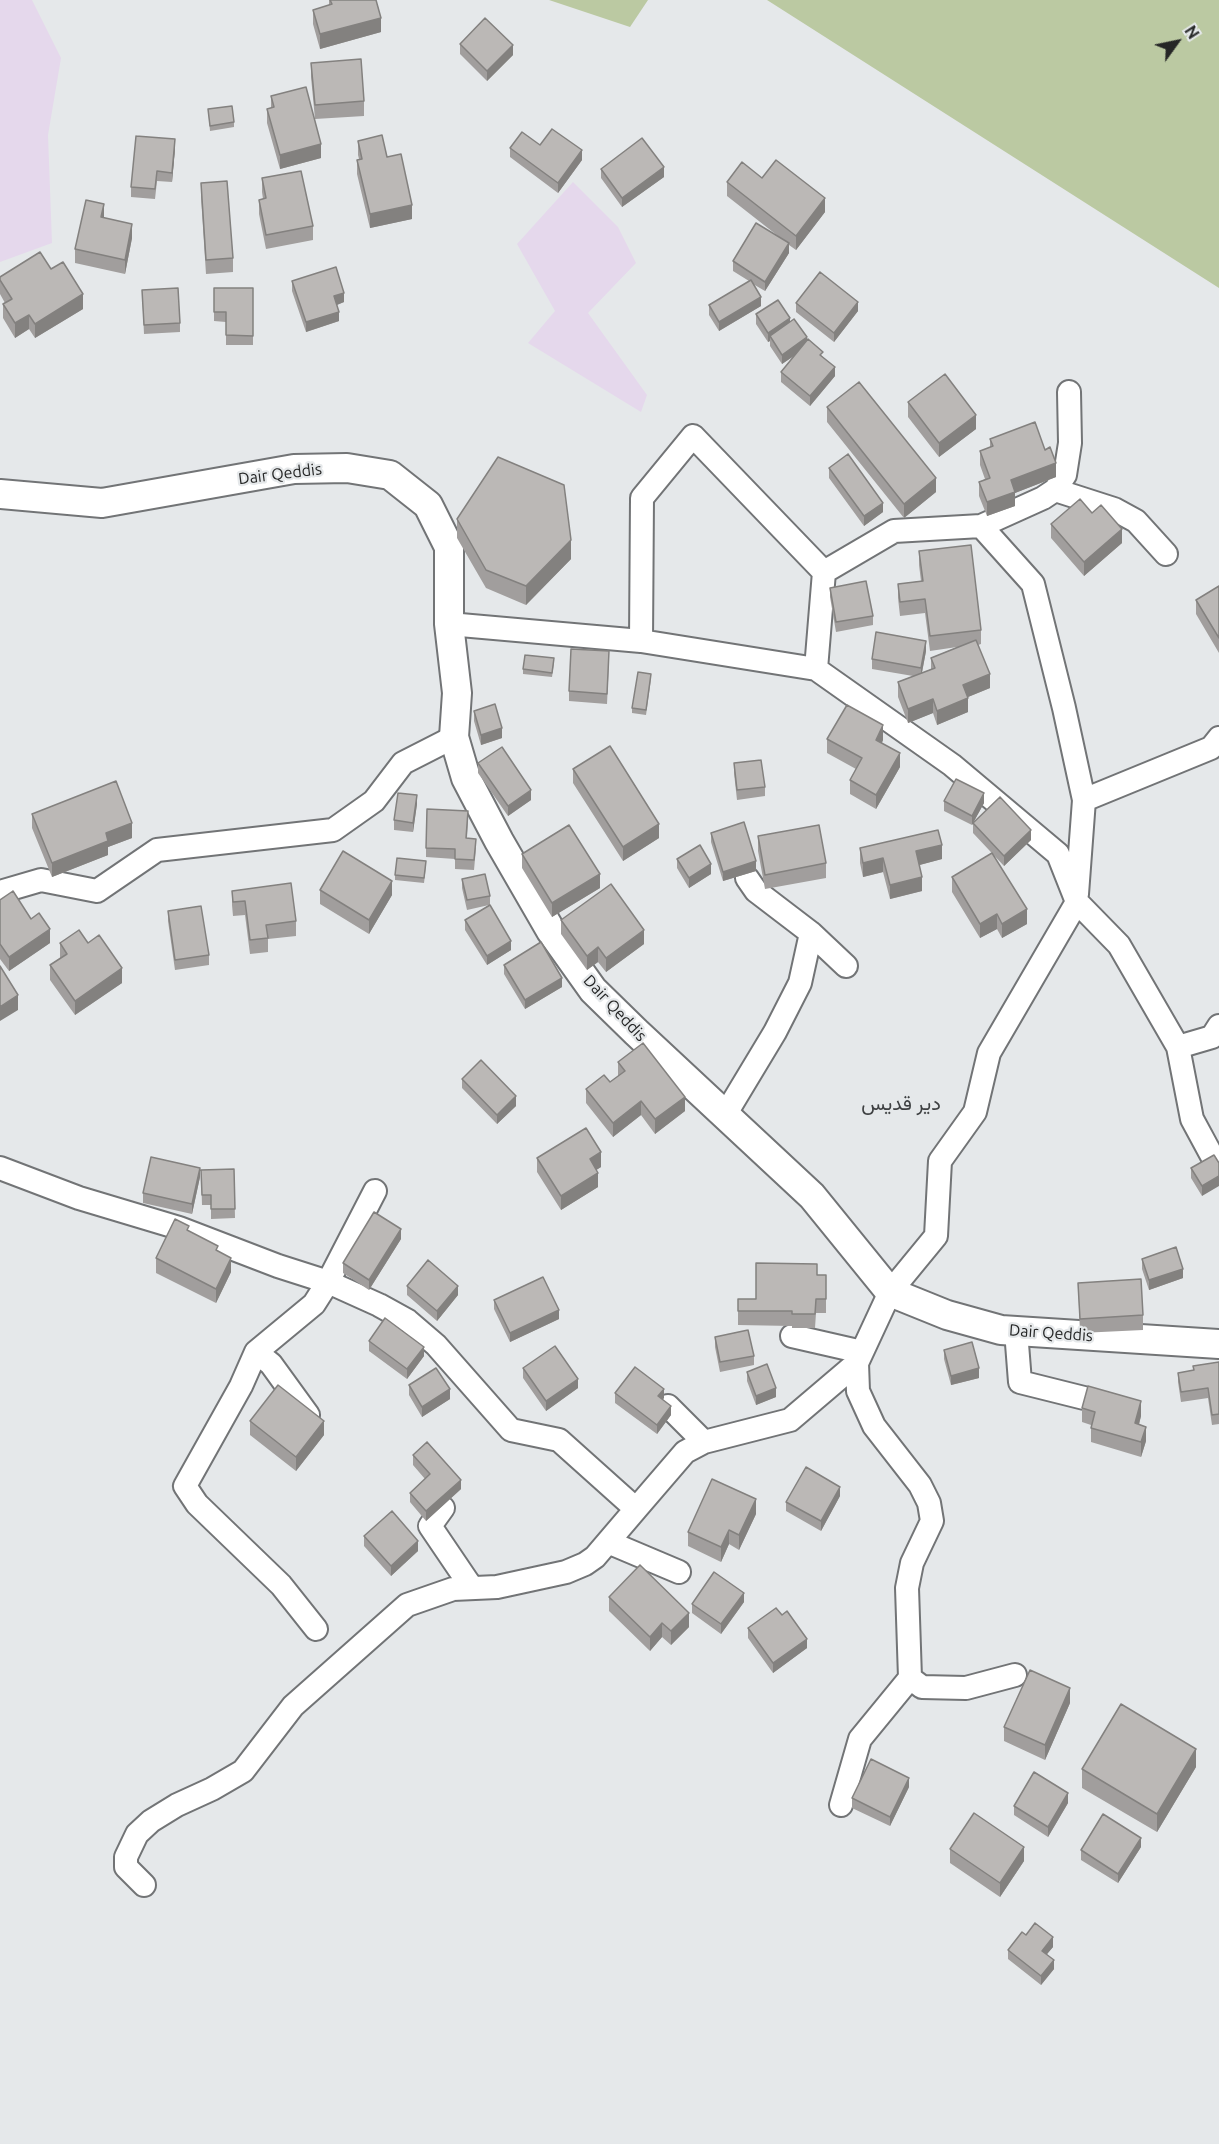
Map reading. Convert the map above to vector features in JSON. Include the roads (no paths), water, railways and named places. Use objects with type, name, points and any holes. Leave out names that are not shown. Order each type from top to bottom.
[{"type":"main road","name":"Dair Qeddis","points":[[0,494],[102,503],[294,469],[347,468],[390,475],[428,505],[449,547],[448,624],[457,693],[454,737],[466,778],[498,841],[551,931],[593,990],[812,1196],[890,1292],[947,1315],[1001,1330],[1219,1344]]},
{"type":"street","points":[[824,572],[894,531],[981,526],[1043,498],[1055,490],[1065,475],[1070,443],[1069,392]]},
{"type":"street","points":[[641,641],[642,498],[693,436],[824,572],[816,669]]},
{"type":"street","points":[[1055,490],[1114,509],[1136,521],[1166,554]]},
{"type":"street","points":[[842,1805],[860,1739],[910,1678],[907,1588],[912,1563],[932,1521],[929,1503],[920,1485],[874,1426],[858,1391],[860,1357],[890,1292],[936,1236],[940,1161],[975,1112],[989,1053],[1077,902],[1084,800],[1034,584],[981,526]]},
{"type":"street","points":[[448,624],[641,641],[816,669],[952,765],[1058,854],[1077,902],[1119,945],[1178,1047],[1192,1119],[1219,1169]]},
{"type":"street","points":[[0,892],[41,880],[98,891],[157,850],[333,830],[374,801],[403,763],[454,737]]},
{"type":"street","points":[[1084,800],[1217,744]]},
{"type":"street","points":[[747,878],[756,891],[811,933],[846,966]]},
{"type":"street","points":[[725,1115],[775,1032],[800,983],[811,933]]},
{"type":"street","points":[[1178,1047],[1212,1037],[1219,1026]]},
{"type":"street","points":[[0,1168],[79,1198],[178,1228],[278,1266],[328,1282],[408,1321],[436,1345],[511,1430],[559,1440],[636,1509]]},
{"type":"street","points":[[316,1629],[281,1585],[196,1504],[185,1486],[241,1386],[256,1352],[314,1304],[328,1282],[375,1191]]},
{"type":"street","points":[[1016,1331],[1020,1382],[1084,1398]]},
{"type":"street","points":[[792,1336],[860,1357]]},
{"type":"street","points":[[256,1352],[271,1364],[308,1415]]},
{"type":"street","points":[[144,1885],[126,1868],[126,1857],[137,1834],[151,1821],[243,1770],[293,1706],[407,1605],[453,1589],[496,1587],[566,1572],[595,1557],[685,1452],[704,1442],[790,1420],[860,1357]]},
{"type":"street","points":[[668,1406],[704,1442]]},
{"type":"street","points":[[443,1508],[430,1526],[472,1588]]},
{"type":"street","points":[[608,1542],[679,1572]]},
{"type":"street","points":[[910,1678],[922,1687],[966,1688],[1015,1675]]},
{"type":"district","name":"دير قديس","points":[[901,1103]]}]
